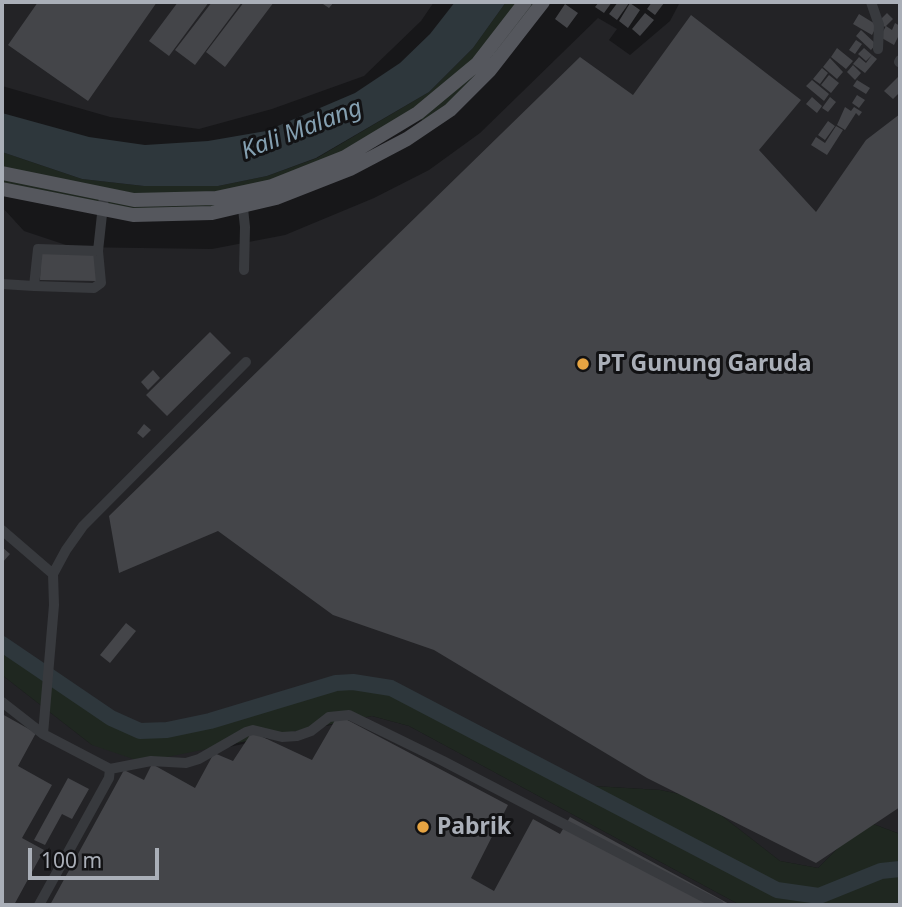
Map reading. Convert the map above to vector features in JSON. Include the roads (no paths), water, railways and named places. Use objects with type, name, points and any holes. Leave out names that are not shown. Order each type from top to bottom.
[{"type":"main road","points":[[422,120],[477,64],[525,2]]},
{"type":"main road","points":[[2,189],[103,203],[242,200],[315,171],[347,163],[422,120],[450,110],[490,70],[543,2]]},
{"type":"main road","points":[[2,173],[103,203]]},
{"type":"lane","points":[[872,2],[879,25],[878,49]]},
{"type":"lane","points":[[242,200],[244,270]]},
{"type":"lane","points":[[2,284],[97,287],[102,280],[98,251],[103,203]]},
{"type":"lane","points":[[34,286],[38,249],[98,251]]},
{"type":"lane","points":[[43,734],[51,642],[53,574],[83,526],[246,362]]},
{"type":"lane","points":[[2,530],[53,574]]},
{"type":"lane","points":[[2,702],[43,734],[110,769],[151,761],[186,763],[199,759],[246,732],[253,730],[282,737],[297,736],[311,731],[329,717],[348,715],[443,761],[719,905]]},
{"type":"lane","points":[[39,905],[109,778],[110,769]]},
{"type":"water","name":"Kali Malang","points":[[455,2],[506,2],[473,48],[429,92],[316,158],[267,176],[218,186],[144,186],[82,179],[2,152],[2,113],[89,137],[145,145],[208,141],[266,131],[355,93],[400,63],[430,34]]},
{"type":"waterway","points":[[2,644],[111,718],[140,731],[167,730],[210,721],[336,683],[353,682],[391,688],[777,890],[819,896],[881,871],[900,869]]},
{"type":"place","name":"PT Gunung Garuda","points":[[583,364]]},
{"type":"place","name":"Pabrik","points":[[423,827]]}]
